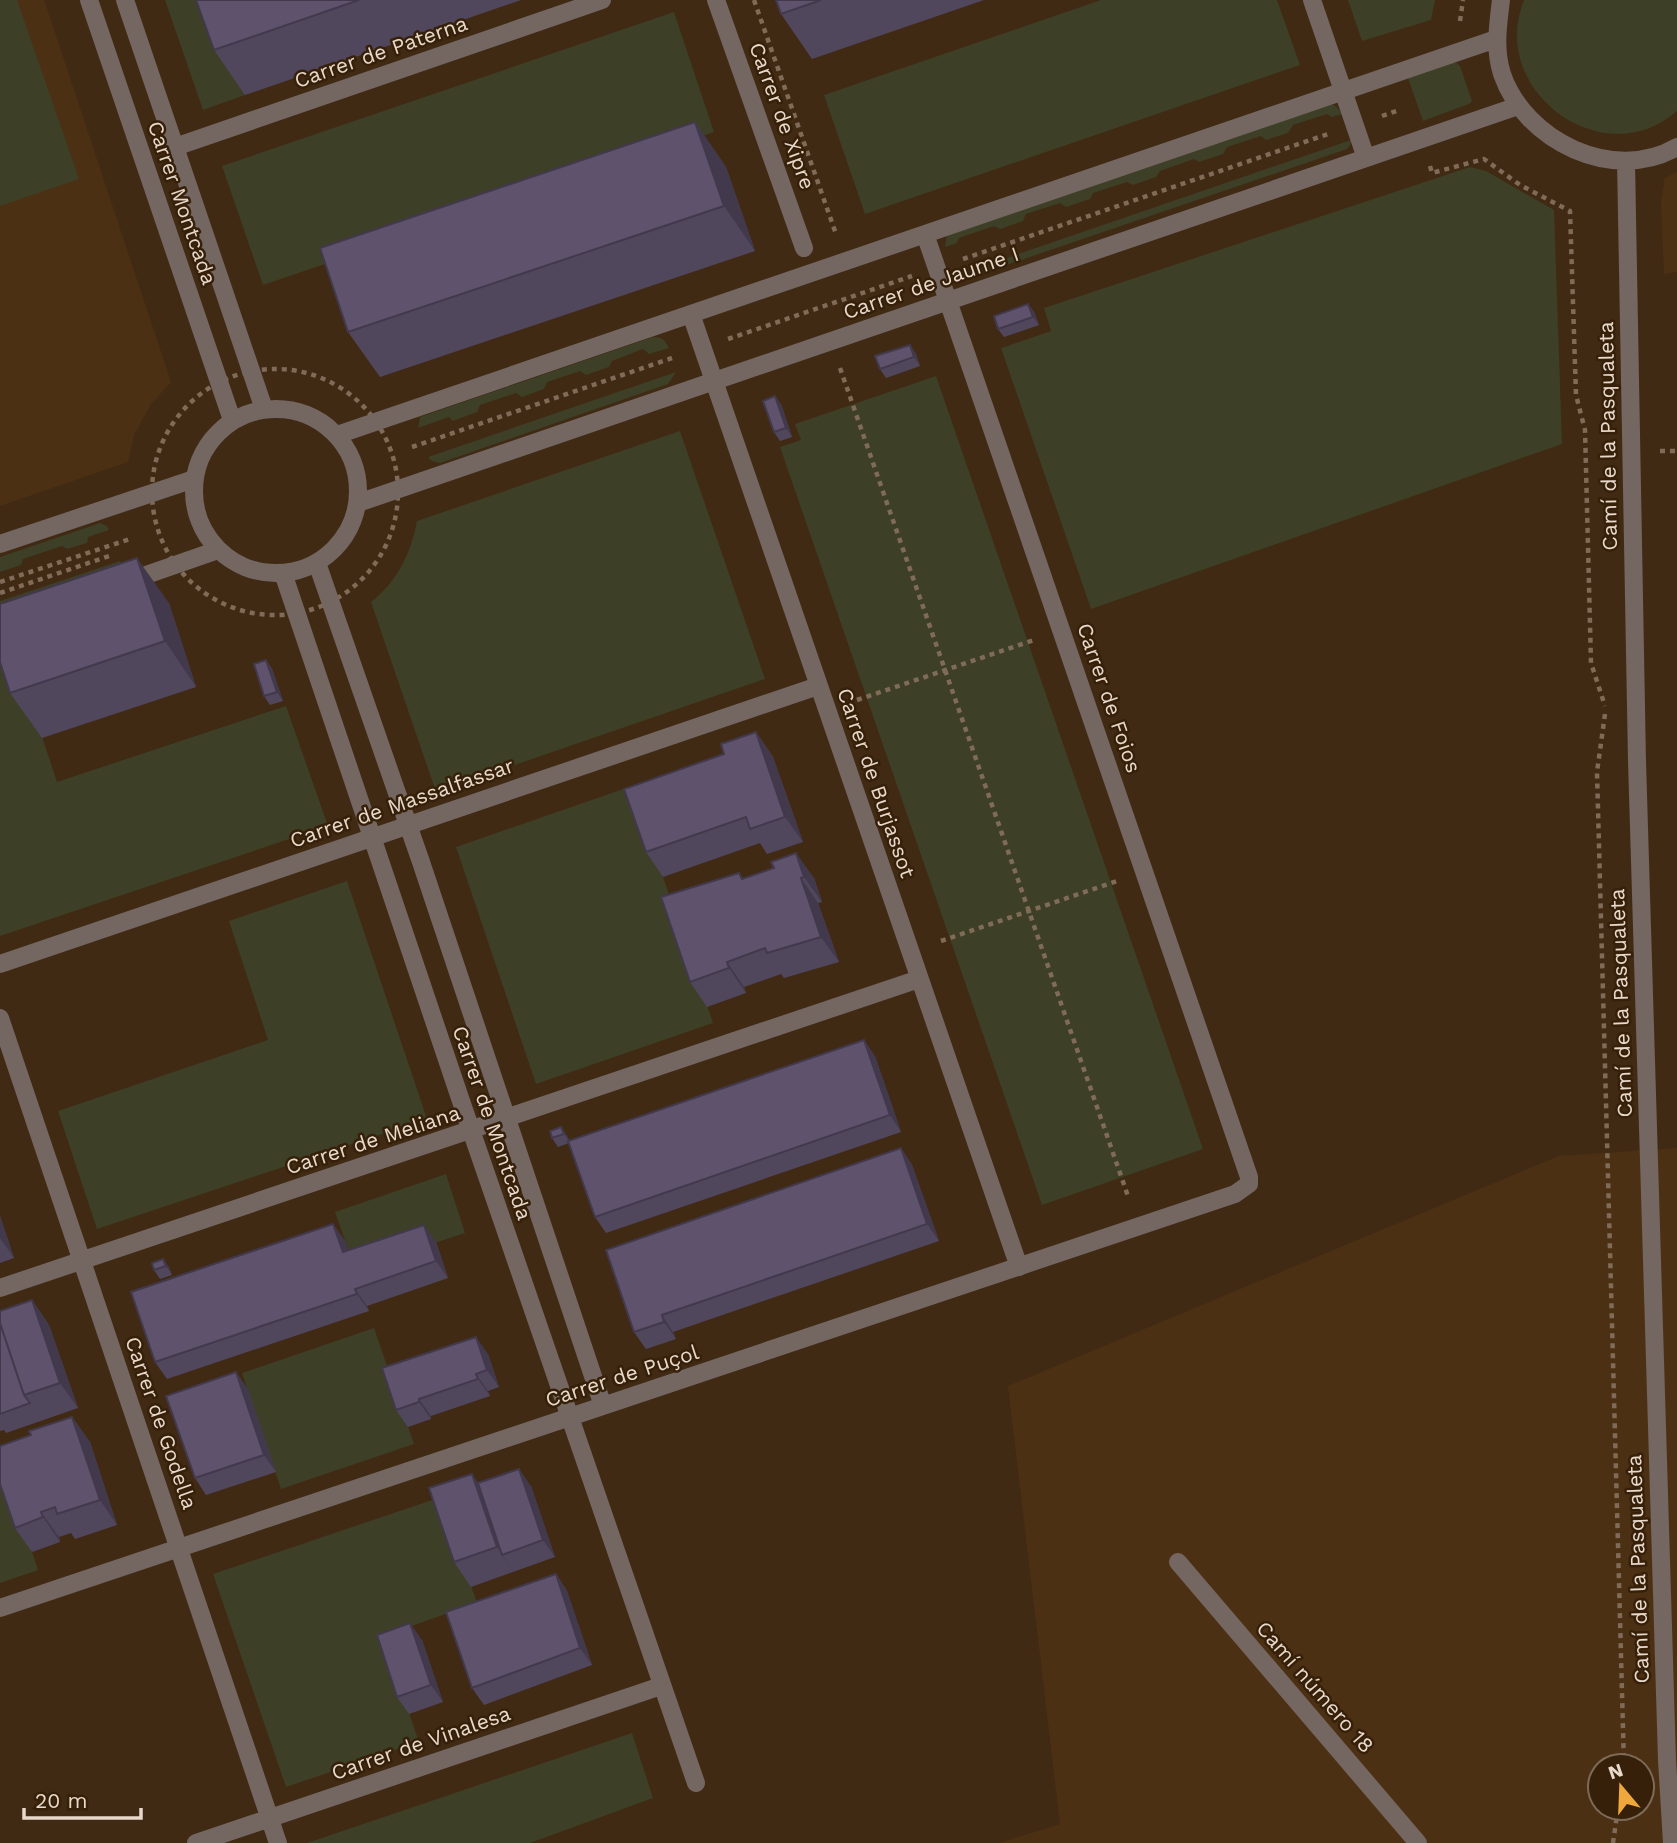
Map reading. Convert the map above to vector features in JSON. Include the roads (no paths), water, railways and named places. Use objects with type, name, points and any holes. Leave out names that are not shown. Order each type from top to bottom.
[{"type":"street","name":"Carrer Montcada","points":[[89,0],[232,420]]},
{"type":"street","name":"Carrer Montcada","points":[[125,0],[264,409]]},
{"type":"street","name":"Carrer de Paterna","points":[[175,147],[602,0]]},
{"type":"street","name":"Carrer de Xipre","points":[[716,0],[804,248]]},
{"type":"street","points":[[1312,0],[1366,158]]},
{"type":"street","points":[[1501,0],[1496,39],[1502,74],[1518,106],[1547,136],[1584,155],[1626,161],[1667,153],[1677,147]]},
{"type":"street","points":[[337,435],[1496,39]]},
{"type":"street","name":"Carrer de Jaume I","points":[[358,503],[1518,106]]},
{"type":"street","name":"Camí de la Pasqualeta","points":[[1626,161],[1637,761],[1667,1760],[1672,1843]]},
{"type":"street","name":"Carrer de Foios","points":[[925,234],[1249,1177]]},
{"type":"street","name":"Carrer de Burjassot","points":[[691,314],[1019,1267]]},
{"type":"street","points":[[264,409],[291,409],[316,418],[337,435],[351,455],[358,478],[358,503],[351,526],[337,547],[317,563],[301,570],[283,573],[260,572],[237,564],[218,550],[202,530],[194,505],[194,479],[200,456],[214,436],[232,420],[248,412],[264,409]]},
{"type":"street","points":[[0,544],[194,479]]},
{"type":"street","points":[[104,589],[218,550]]},
{"type":"street","name":"Carrer de Montcada","points":[[317,563],[603,1406]]},
{"type":"street","name":"Carrer de Montcada","points":[[283,573],[661,1686]]},
{"type":"street","name":"Carrer de Massalfassar","points":[[0,964],[818,686]]},
{"type":"street","name":"Carrer de Meliana","points":[[0,1288],[919,979]]},
{"type":"street","name":"Carrer de Godella","points":[[0,1018],[278,1843]]},
{"type":"street","name":"Carrer de Puçol","points":[[0,1608],[1235,1194],[1249,1184],[1249,1177]]},
{"type":"street","name":"Camí número 18","points":[[1178,1562],[1418,1843]]},
{"type":"street","points":[[661,1686],[695,1783]]},
{"type":"street","name":"Carrer de Vinalesa","points":[[195,1843],[661,1686]]}]
